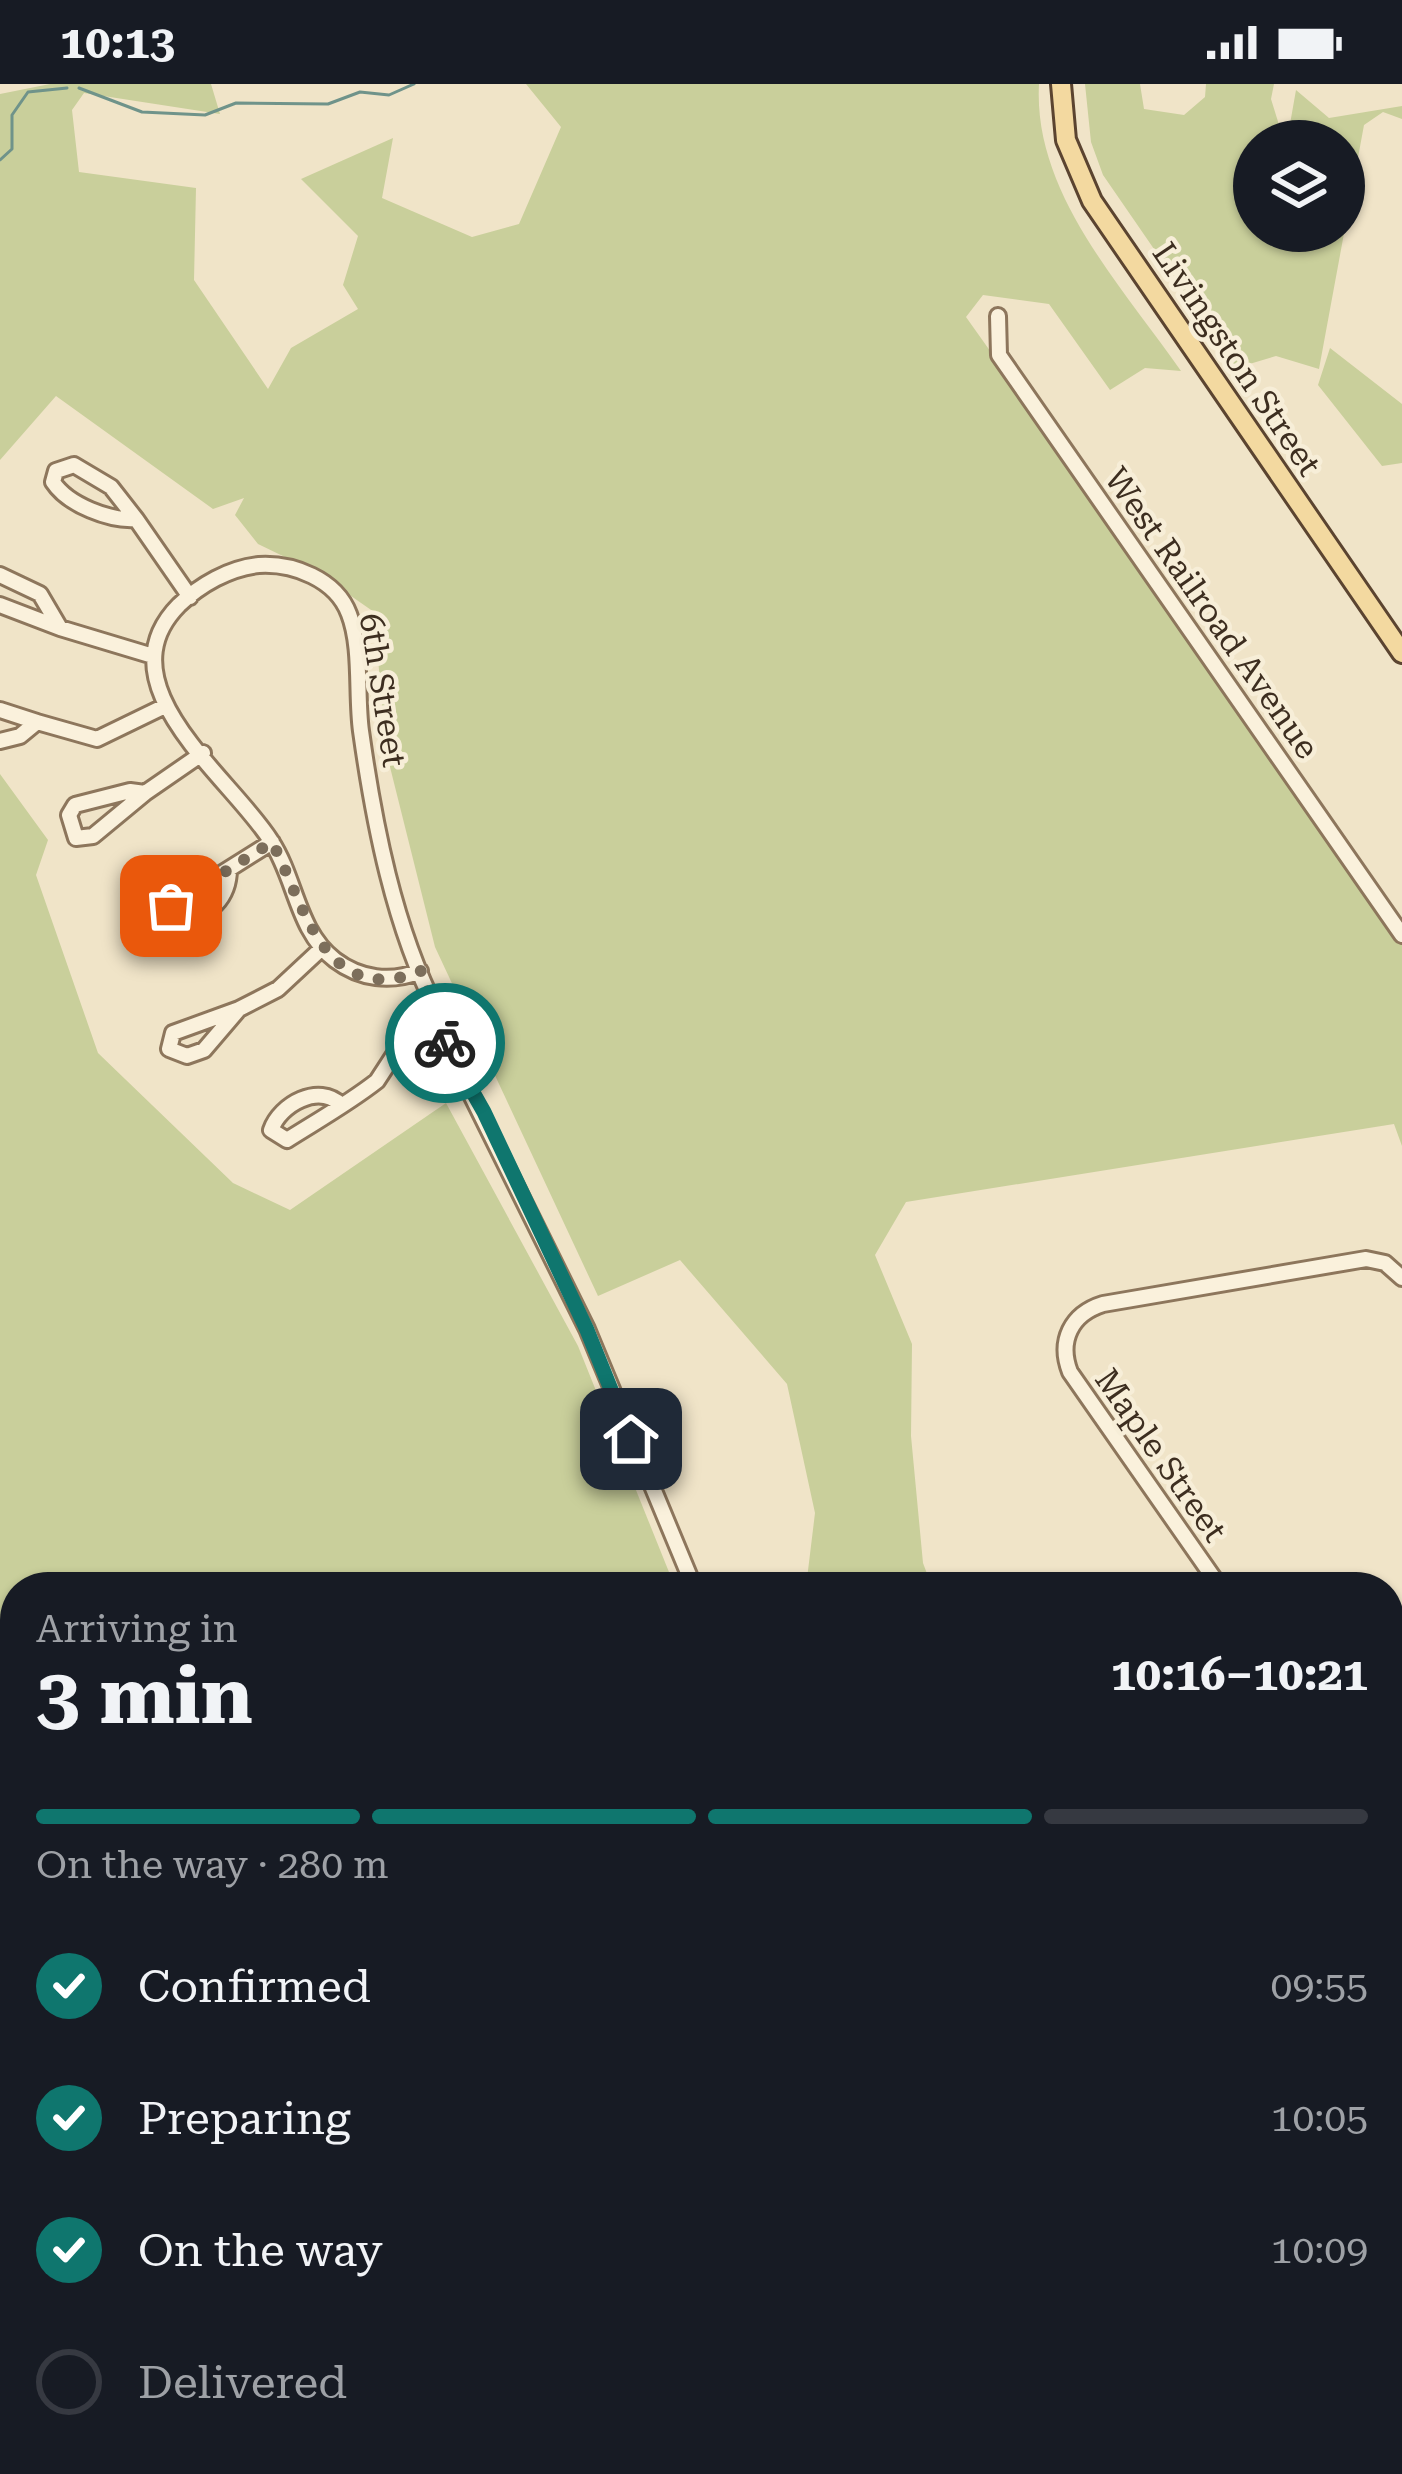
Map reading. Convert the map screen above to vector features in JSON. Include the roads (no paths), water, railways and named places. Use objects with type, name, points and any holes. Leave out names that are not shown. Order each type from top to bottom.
[{"type":"main road","name":"Livingston Street","points":[[1061,84],[1066,140],[1092,201],[1402,653]]},
{"type":"street","name":"West Railroad Avenue","points":[[998,316],[999,355],[1402,935]]},
{"type":"street","points":[[136,519],[108,517],[61,493],[53,482],[56,471],[74,465],[107,484],[136,519],[190,596]]},
{"type":"street","name":"6th Street","points":[[154,656],[166,622],[190,596],[237,569],[281,565],[321,581],[346,607],[381,840],[436,1024],[464,1071],[587,1330],[688,1572]]},
{"type":"street","points":[[0,575],[40,594],[60,628]]},
{"type":"street","points":[[0,605],[154,656],[153,674],[165,706],[272,842],[306,923],[322,948],[349,968],[377,978],[421,971]]},
{"type":"street","points":[[0,710],[97,739],[165,706]]},
{"type":"street","points":[[0,741],[20,736],[37,722]]},
{"type":"street","points":[[145,793],[75,805],[69,815],[76,838],[93,836],[203,753]]},
{"type":"street","points":[[229,869],[226,892],[214,908],[183,926],[167,921],[174,903],[272,842]]},
{"type":"street","points":[[239,1009],[204,1051],[187,1056],[169,1049],[173,1033],[278,989],[322,948]]},
{"type":"street","points":[[341,1105],[330,1095],[314,1094],[281,1114],[271,1130],[287,1140],[341,1105],[388,1070],[409,1026],[434,1005]]},
{"type":"street","name":"Maple Street","points":[[1210,1572],[1066,1361],[1065,1340],[1075,1321],[1108,1303],[1366,1259],[1385,1262],[1402,1278]]},
{"type":"waterway","points":[[79,88],[142,112],[205,115],[236,103],[328,104],[360,92],[389,95],[414,84]]},
{"type":"waterway","points":[[0,160],[12,149],[12,115],[28,92],[67,88]]}]
